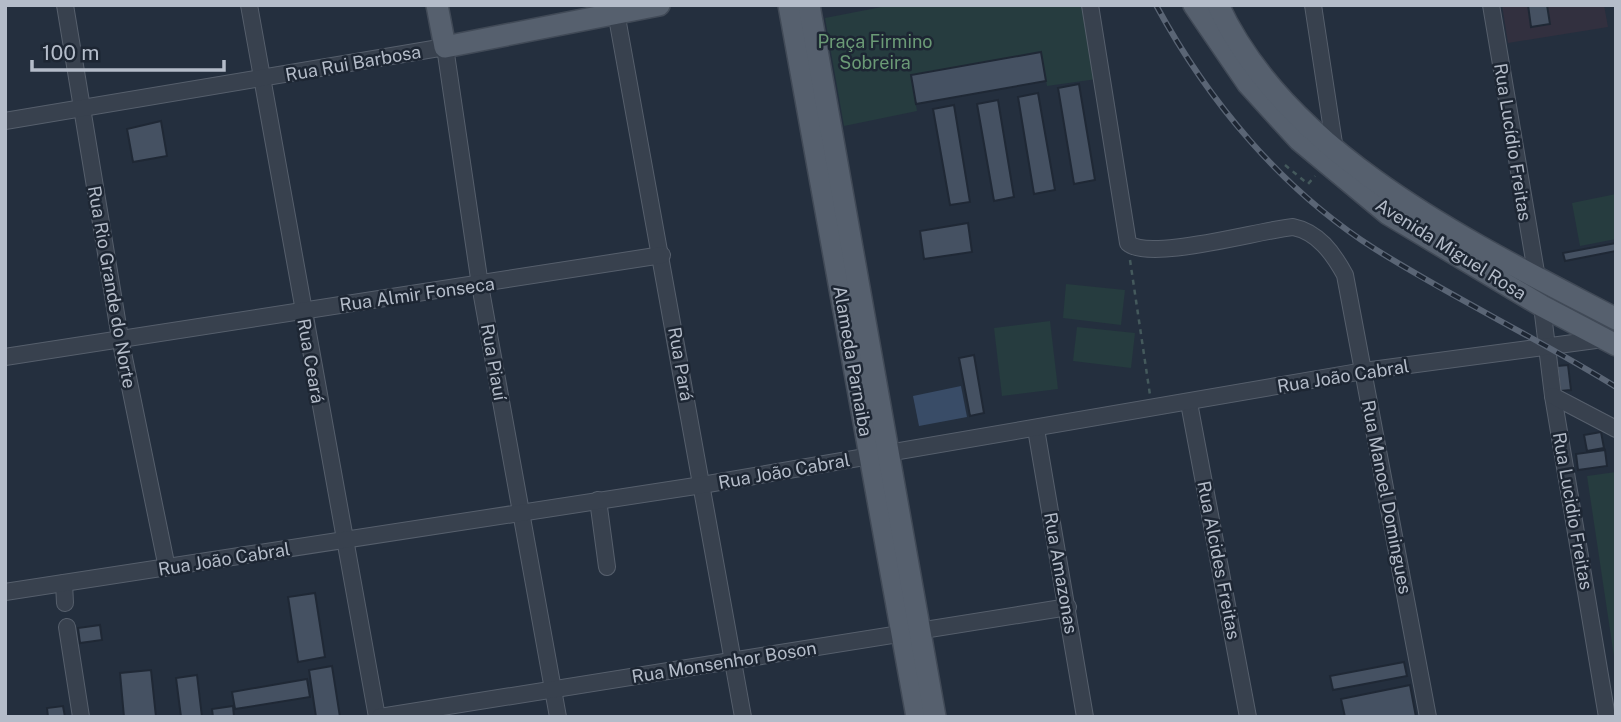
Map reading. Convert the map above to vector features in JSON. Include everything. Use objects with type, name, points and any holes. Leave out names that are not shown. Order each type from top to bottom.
[{"type":"main road","name":"Rua Piauí","points":[[437,5],[445,47]]},
{"type":"main road","name":"Alameda Parnaiba","points":[[789,5],[841,236]]},
{"type":"main road","name":"Alameda Parnaiba","points":[[809,5],[841,236],[910,632],[917,717]]},
{"type":"main road","name":"Avenida Miguel Rosa","points":[[1194,5],[1248,84],[1299,140],[1388,214],[1542,306],[1610,342]]},
{"type":"main road","name":"Avenida Miguel Rosa","points":[[1218,5],[1231,32],[1271,87],[1335,150],[1375,183],[1537,278],[1616,319]]},
{"type":"main road","name":"Rua Rui Barbosa","points":[[445,47],[648,6]]},
{"type":"main road","name":"Alameda Parnaiba","points":[[910,632],[934,717]]},
{"type":"street","name":"Rua Rio Grande do Norte","points":[[65,5],[120,338],[167,568]]},
{"type":"street","name":"Rua Ceará","points":[[250,5],[302,310],[379,717]]},
{"type":"street","points":[[1090,5],[1126,238]]},
{"type":"street","points":[[1313,5],[1335,150]]},
{"type":"street","name":"Rua Lucídio Freitas","points":[[1491,5],[1537,278]]},
{"type":"street","name":"Rua Pará","points":[[617,12],[743,717]]},
{"type":"street","name":"Rua Rui Barbosa","points":[[5,121],[263,80],[445,47]]},
{"type":"street","name":"Rua Piauí","points":[[445,47],[480,285],[558,717]]},
{"type":"street","name":"Rua Manoel Domingues","points":[[1126,238],[1133,248],[1156,250],[1284,228],[1300,229],[1312,234],[1336,259],[1345,275],[1428,717]]},
{"type":"street","name":"Rua Almir Fonseca","points":[[5,357],[662,255]]},
{"type":"street","name":"Rua Lucidio Freitas","points":[[1542,306],[1553,396],[1607,717]]},
{"type":"street","name":"Rua João Cabral","points":[[5,592],[702,485],[1364,371],[1546,347],[1610,342]]},
{"type":"street","points":[[1553,396],[1616,429]]},
{"type":"street","name":"Rua Alcides Freitas","points":[[1189,403],[1248,717]]},
{"type":"street","name":"Rua Amazonas","points":[[1036,429],[1085,717]]},
{"type":"street","points":[[597,500],[607,567]]},
{"type":"street","points":[[64,583],[65,603]]},
{"type":"street","name":"Rua Monsenhor Boson","points":[[379,717],[1068,607]]},
{"type":"street","points":[[67,627],[81,717]]},
{"type":"path","points":[[1285,165],[1308,184],[1315,176]]},
{"type":"path","points":[[1126,238],[1152,409]]},
{"type":"shaded area","points":[[1502,5],[1604,5],[1608,27],[1508,43]]},
{"type":"green space","name":"Praça Firmino Sobreira","points":[[892,5],[1084,5],[1097,79],[1047,86],[1041,53],[911,76],[917,111],[844,126],[825,18]]},
{"type":"green space","points":[[1616,194],[1616,239],[1580,246],[1572,203]]},
{"type":"green space","points":[[1066,284],[1125,290],[1121,325],[1063,318]]},
{"type":"green space","points":[[1050,321],[1058,389],[1002,396],[994,328]]},
{"type":"green space","points":[[1077,327],[1135,333],[1131,368],[1073,361]]},
{"type":"green space","points":[[1616,472],[1616,670],[1587,476]]},
{"type":"water","points":[[961,386],[967,417],[919,426],[913,396]]},
{"type":"building","points":[[1528,5],[1547,5],[1550,24],[1531,27]]},
{"type":"building","points":[[1041,52],[1046,81],[916,104],[911,75]]},
{"type":"building","points":[[1079,84],[1095,180],[1074,184],[1058,88]]},
{"type":"building","points":[[1038,93],[1055,190],[1034,194],[1018,97]]},
{"type":"building","points":[[998,100],[1014,197],[994,201],[977,104]]},
{"type":"building","points":[[954,105],[970,202],[950,205],[933,109]]},
{"type":"building","points":[[161,121],[167,156],[133,162],[127,129]]},
{"type":"building","points":[[968,223],[972,252],[924,259],[920,231]]},
{"type":"building","points":[[1616,243],[1616,251],[1565,261],[1563,253]]},
{"type":"building","points":[[974,355],[984,413],[970,416],[959,358]]},
{"type":"building","points":[[1568,365],[1571,390],[1560,391],[1557,366]]},
{"type":"building","points":[[1601,432],[1604,448],[1587,451],[1584,435]]},
{"type":"building","points":[[1605,450],[1607,466],[1578,470],[1576,454]]},
{"type":"building","points":[[315,593],[325,657],[298,662],[288,597]]},
{"type":"building","points":[[100,625],[102,640],[80,643],[78,628]]},
{"type":"building","points":[[1404,662],[1407,676],[1333,690],[1330,676]]},
{"type":"building","points":[[332,666],[340,717],[316,717],[309,670]]},
{"type":"building","points":[[151,670],[156,717],[124,717],[120,673]]},
{"type":"building","points":[[197,675],[202,717],[181,717],[176,678]]},
{"type":"building","points":[[307,679],[310,697],[235,709],[232,692]]},
{"type":"building","points":[[1410,685],[1416,717],[1345,717],[1341,699]]},
{"type":"building","points":[[63,706],[65,717],[48,717],[47,708]]},
{"type":"building","points":[[233,706],[234,717],[213,717],[212,709]]},
{"type":"railway","points":[[1156,5],[1199,75],[1250,141],[1279,171],[1341,226],[1434,284],[1616,387]]}]
